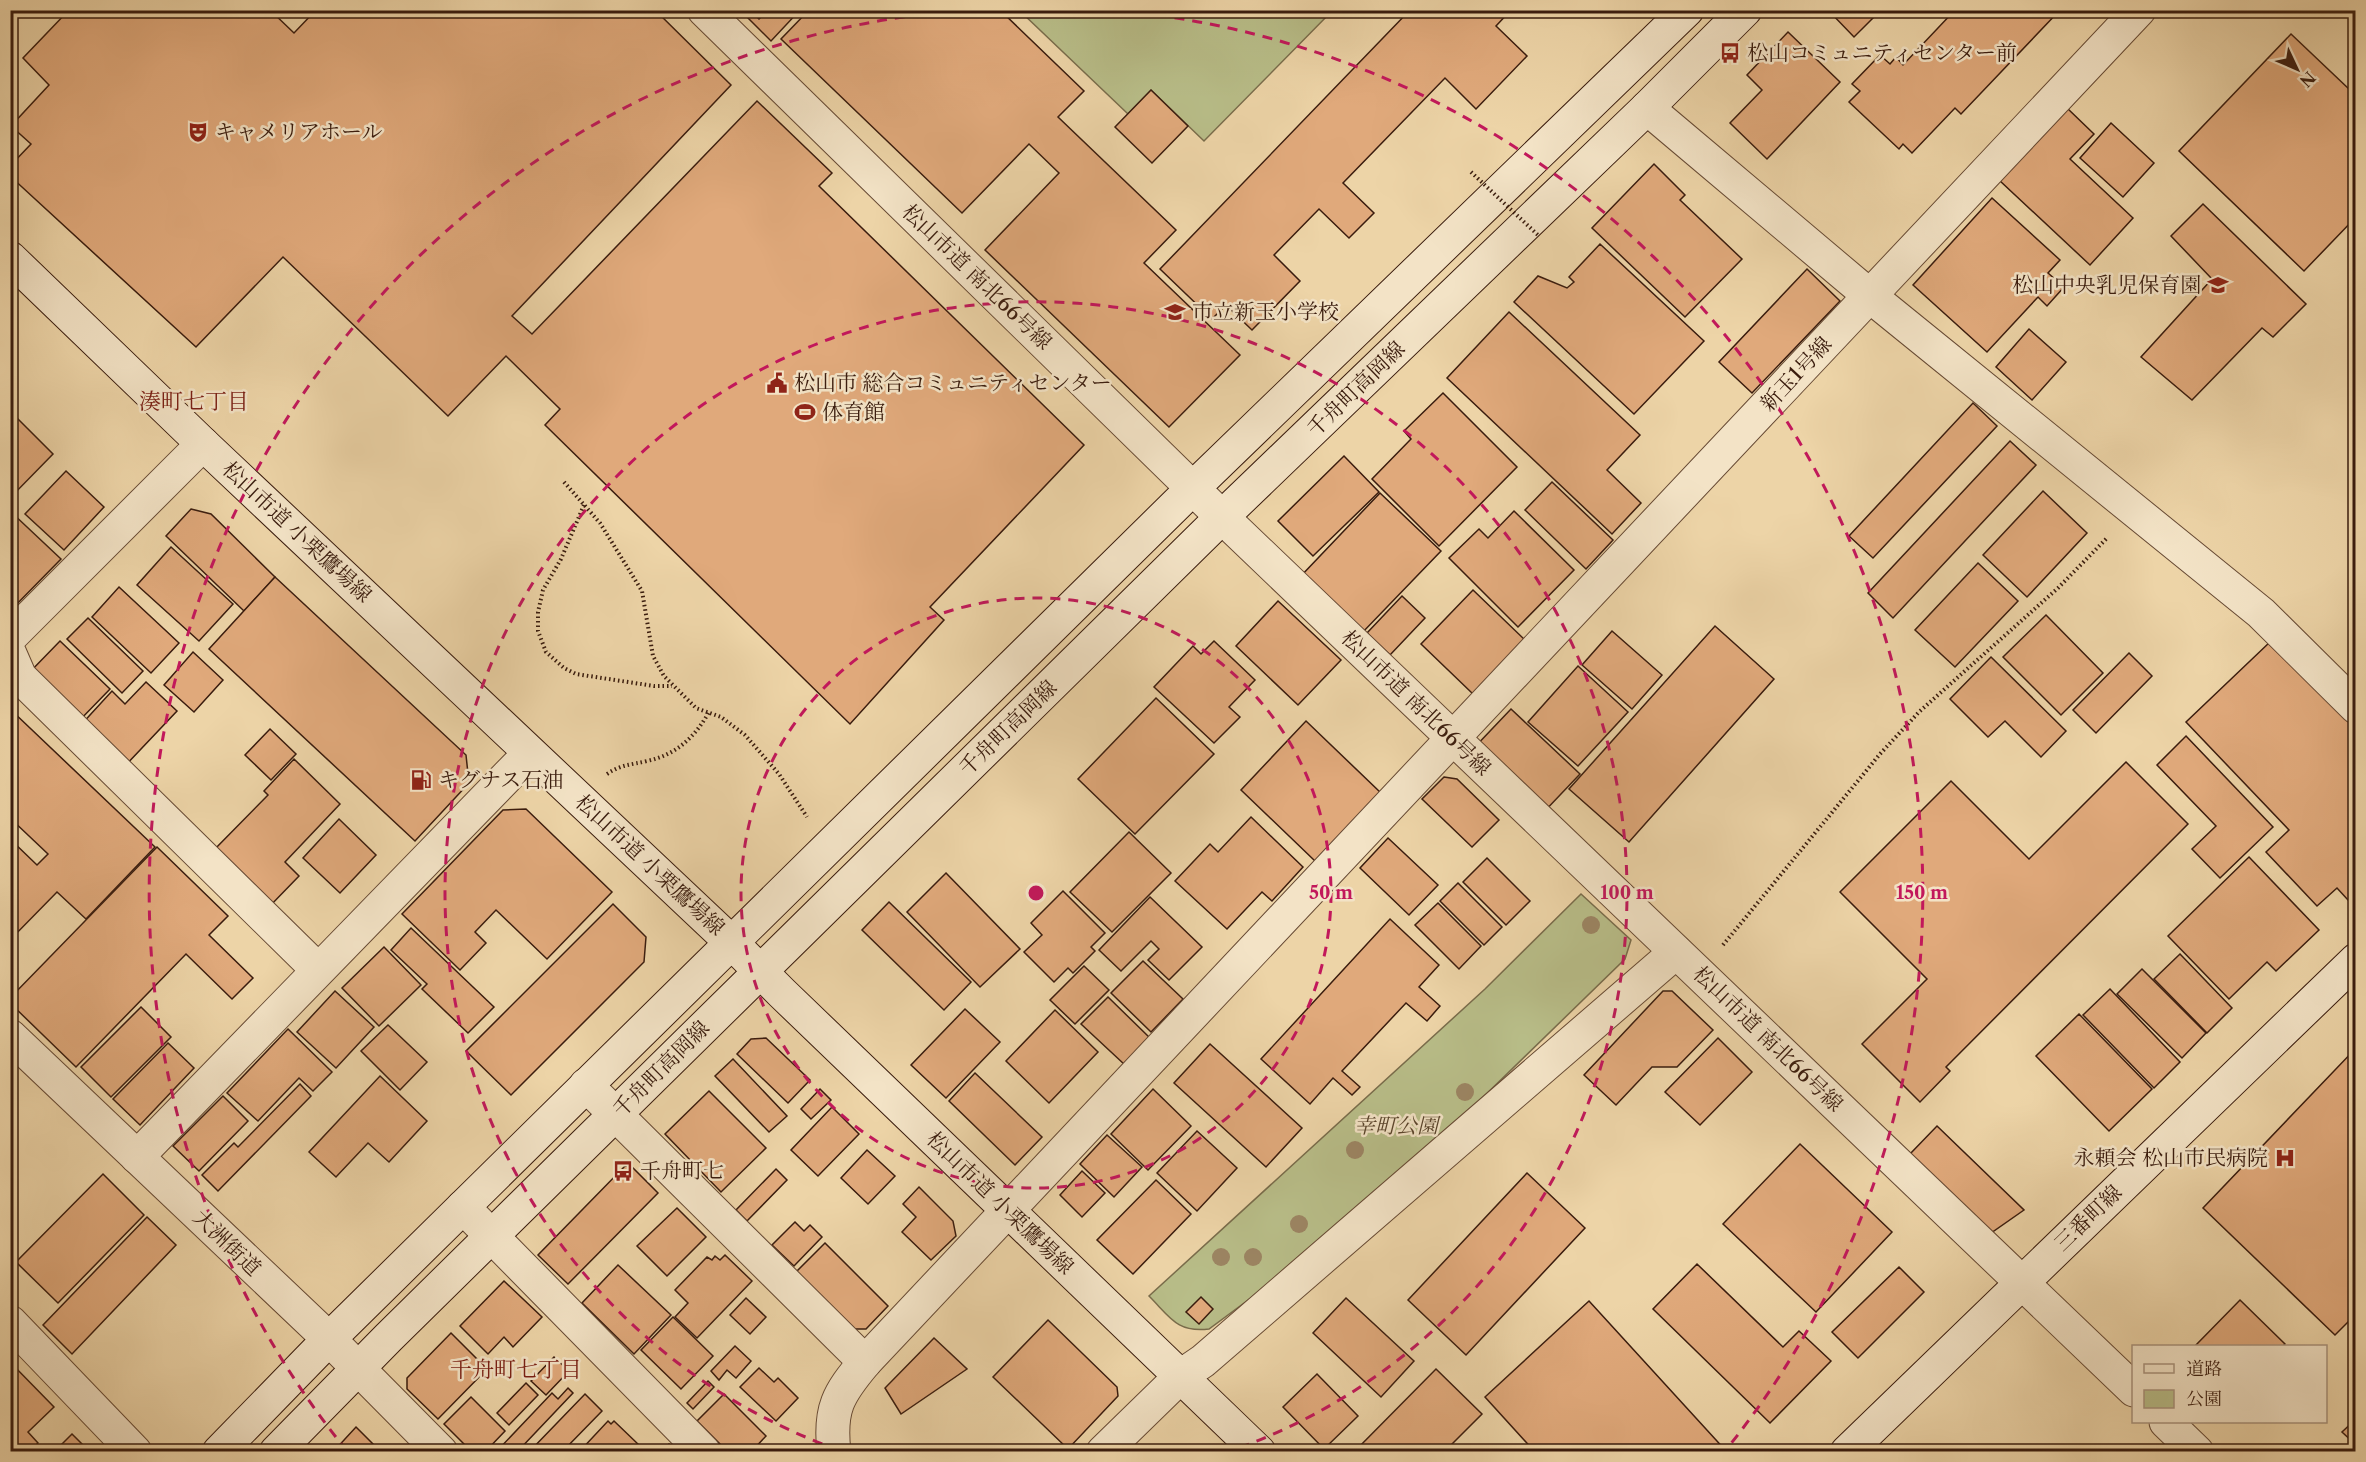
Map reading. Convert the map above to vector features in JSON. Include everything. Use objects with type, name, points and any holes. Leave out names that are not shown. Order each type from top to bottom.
[{"type":"street","name":"松山市道 南北66号線","points":[[705,10],[1222,517],[2132,1389]]},
{"type":"street","name":"千舟町高岡線","points":[[219,1452],[731,942],[1193,488],[1617,80],[1686,10]]},
{"type":"street","name":"千舟町高岡線","points":[[276,1452],[358,1368],[1222,517],[1647,108],[1745,10]]},
{"type":"street","name":"新玉1号線","points":[[834,1452],[831,1425],[843,1389],[865,1362],[2139,10]]},
{"type":"street","points":[[1617,80],[1647,108],[1870,296],[2261,613],[2355,707]]},
{"type":"street","name":"松山市道 小栗鷹場線","points":[[10,258],[203,444],[731,942],[759,972],[1260,1452]]},
{"type":"street","points":[[10,637],[203,444]]},
{"type":"street","points":[[10,654],[20,677],[318,970]]},
{"type":"street","points":[[137,1157],[530,753]]},
{"type":"street","name":"三番町線","points":[[1847,1452],[2355,960]]},
{"type":"street","points":[[1103,1452],[1181,1376],[1688,962]]},
{"type":"street","name":"大洲街道","points":[[10,1036],[329,1340],[441,1452]]},
{"type":"street","points":[[586,1085],[865,1362]]},
{"type":"street","points":[[463,1207],[704,1452]]},
{"type":"street","points":[[10,1322],[135,1452]]},
{"type":"street","points":[[2167,1423],[2197,1452]]},
{"type":"path","points":[[1471,172],[1539,236]]},
{"type":"path","points":[[564,482],[600,523],[642,591],[653,656],[664,676],[696,708],[722,717],[745,735],[779,774],[810,821]]},
{"type":"path","points":[[584,505],[561,559],[543,590],[538,612],[538,632],[546,652],[564,668],[576,674],[654,686],[673,686]]},
{"type":"path","points":[[1688,962],[1919,712],[2058,588],[2134,510]]},
{"type":"path","points":[[601,778],[622,765],[649,761],[682,748],[701,727],[709,712]]},
{"type":"green space","points":[[1333,10],[1204,141],[1151,90],[1128,114],[1020,11]]},
{"type":"green space","name":"幸町公園","points":[[1581,894],[1631,940],[1625,959],[1433,1146],[1332,1238],[1209,1329],[1198,1330],[1181,1326],[1169,1317],[1149,1296],[1485,989]]},
{"type":"building","name":"松山市 総合コミュニティセンター","points":[[69,10],[270,10],[294,33],[316,10],[655,10],[731,85],[512,316],[532,334],[757,101],[832,173],[819,186],[1084,445],[930,607],[944,620],[850,724],[545,425],[560,409],[506,356],[448,416],[283,257],[196,347],[10,176],[10,166],[31,144],[11,126],[49,85],[23,58]]},
{"type":"building","points":[[740,10],[750,10],[759,19],[768,10],[800,10],[771,41]]},
{"type":"building","points":[[809,10],[1000,10],[1084,91],[1058,117],[1176,230],[1144,263],[1240,355],[1169,427],[985,250],[1059,173],[1029,144],[962,213],[781,39]]},
{"type":"building","points":[[1410,10],[1511,10],[1496,26],[1527,56],[1476,109],[1445,78],[1343,183],[1374,213],[1349,238],[1319,209],[1274,255],[1300,281],[1252,330],[1226,305],[1212,319],[1160,269]]},
{"type":"building","points":[[1828,10],[1881,10],[1854,37]]},
{"type":"building","points":[[1955,10],[2060,10],[1961,114],[1955,108],[1912,153],[1903,144],[1899,149],[1849,102],[1860,91],[1852,84],[1880,55],[1890,64],[1896,57],[1903,65]]},
{"type":"building","points":[[1788,32],[1840,82],[1767,159],[1730,123],[1762,90],[1747,75]]},
{"type":"building","points":[[2291,34],[2350,90],[2356,84],[2356,217],[2304,271],[2179,151]]},
{"type":"building","points":[[1151,90],[1188,126],[1152,163],[1115,127]]},
{"type":"building","points":[[2067,108],[2094,134],[2070,159],[2133,218],[2090,265],[1999,180]]},
{"type":"building","points":[[2111,123],[2154,163],[2123,197],[2080,158]]},
{"type":"building","points":[[1654,164],[1685,195],[1680,200],[1742,259],[1685,317],[1592,228]]},
{"type":"building","points":[[1992,198],[2060,260],[2048,273],[2064,287],[2047,306],[2038,297],[1987,352],[1913,285]]},
{"type":"building","points":[[2203,204],[2306,304],[2273,337],[2262,328],[2192,400],[2141,357],[2212,279],[2171,236]]},
{"type":"building","points":[[1600,244],[1704,341],[1634,414],[1514,302],[1538,276],[1567,288],[1574,282],[1569,277]]},
{"type":"building","points":[[1807,269],[1840,301],[1752,393],[1719,362]]},
{"type":"building","points":[[1509,312],[1640,435],[1607,470],[1641,503],[1612,534],[1447,378]]},
{"type":"building","points":[[2029,329],[2066,362],[2032,400],[1996,367]]},
{"type":"building","points":[[1443,393],[1517,467],[1439,546],[1372,479],[1411,439],[1404,431]]},
{"type":"building","points":[[1973,403],[1997,426],[1873,558],[1849,536]]},
{"type":"building","points":[[18,419],[53,454],[10,498],[10,427]]},
{"type":"building","points":[[2010,441],[2036,465],[1893,618],[1868,593]]},
{"type":"building","points":[[1344,456],[1379,492],[1313,556],[1278,521]]},
{"type":"building","points":[[66,471],[104,507],[64,550],[25,514]]},
{"type":"building","points":[[1552,482],[1613,540],[1586,569],[1525,510]]},
{"type":"building","points":[[2043,491],[2087,533],[2027,597],[1983,555]]},
{"type":"building","points":[[1380,493],[1441,551],[1361,634],[1300,577]]},
{"type":"building","points":[[191,509],[211,514],[275,577],[244,611],[166,536]]},
{"type":"building","points":[[10,511],[61,559],[10,611]]},
{"type":"building","points":[[1514,511],[1574,570],[1518,627],[1449,558],[1479,529],[1488,538]]},
{"type":"building","points":[[171,547],[233,604],[199,641],[137,585]]},
{"type":"building","points":[[1978,563],[2018,601],[1955,667],[1915,630]]},
{"type":"building","points":[[275,577],[466,755],[469,783],[415,841],[209,649]]},
{"type":"building","points":[[119,587],[179,643],[151,673],[92,617]]},
{"type":"building","points":[[1473,590],[1525,640],[1473,694],[1421,644]]},
{"type":"building","points":[[1402,596],[1425,618],[1390,655],[1367,633]]},
{"type":"building","points":[[1278,601],[1341,660],[1298,705],[1236,646]]},
{"type":"building","points":[[2046,615],[2103,673],[2061,715],[2003,657]]},
{"type":"building","points":[[88,618],[143,671],[122,693],[67,639]]},
{"type":"building","points":[[1715,626],[1774,679],[1629,842],[1569,789]]},
{"type":"building","points":[[1612,631],[1662,675],[1632,709],[1582,665]]},
{"type":"building","points":[[60,641],[110,689],[77,723],[27,675]]},
{"type":"building","points":[[1214,641],[1255,680],[1229,707],[1240,717],[1214,743],[1154,687],[1193,646],[1201,654]]},
{"type":"building","points":[[2271,641],[2356,729],[2356,893],[2348,900],[2337,888],[2317,906],[2266,852],[2289,830],[2186,722]]},
{"type":"building","points":[[193,652],[223,680],[194,712],[164,685]]},
{"type":"building","points":[[2129,653],[2152,676],[2096,733],[2073,710]]},
{"type":"building","points":[[1991,657],[2066,731],[2041,757],[2005,721],[1988,737],[1950,699]]},
{"type":"building","points":[[1578,666],[1628,712],[1578,766],[1528,722]]},
{"type":"building","points":[[146,682],[177,711],[123,768],[79,727],[112,691],[125,704]]},
{"type":"building","points":[[1156,698],[1214,754],[1135,834],[1078,779]]},
{"type":"building","points":[[10,709],[155,847],[86,919],[57,892],[10,940],[10,839],[37,865],[48,854],[10,818]]},
{"type":"building","points":[[1511,709],[1580,774],[1541,815],[1472,750]]},
{"type":"building","points":[[1306,721],[1381,793],[1315,861],[1241,790]]},
{"type":"building","points":[[270,729],[296,754],[271,780],[245,755]]},
{"type":"building","points":[[2186,736],[2273,827],[2220,878],[2192,849],[2216,826],[2157,765]]},
{"type":"building","points":[[294,759],[340,804],[285,862],[299,876],[269,907],[212,852],[268,795],[264,791]]},
{"type":"building","points":[[2126,762],[2188,824],[1946,1067],[1950,1071],[1920,1102],[1862,1044],[1927,979],[1840,892],[1951,781],[2029,859]]},
{"type":"building","points":[[1444,777],[1457,779],[1499,820],[1472,847],[1422,799]]},
{"type":"building","points":[[526,809],[612,892],[547,959],[496,910],[475,932],[486,943],[460,970],[402,914],[503,810]]},
{"type":"building","points":[[1251,817],[1303,867],[1272,901],[1262,892],[1227,929],[1175,881],[1210,844],[1218,852]]},
{"type":"building","points":[[339,819],[376,855],[340,893],[303,858]]},
{"type":"building","points":[[1129,832],[1171,873],[1112,932],[1070,892]]},
{"type":"building","points":[[1388,838],[1438,885],[1409,915],[1360,868]]},
{"type":"building","points":[[157,847],[228,916],[209,935],[253,978],[232,999],[186,954],[76,1067],[10,1003],[10,998]]},
{"type":"building","points":[[2249,857],[2319,930],[2276,971],[2267,962],[2229,999],[2168,936]]},
{"type":"building","points":[[1487,858],[1530,901],[1506,925],[1463,882]]},
{"type":"building","points":[[946,873],[1020,949],[980,987],[907,912]]},
{"type":"building","points":[[1458,883],[1502,927],[1484,945],[1440,901]]},
{"type":"building","points":[[1063,891],[1105,933],[1091,947],[1095,951],[1073,973],[1068,968],[1054,982],[1024,952],[1042,935],[1031,923]]},
{"type":"building","points":[[1150,897],[1202,947],[1169,980],[1148,960],[1159,949],[1151,941],[1121,971],[1099,950]]},
{"type":"building","points":[[889,902],[971,982],[944,1010],[862,930]]},
{"type":"building","points":[[1438,903],[1481,946],[1459,969],[1415,925]]},
{"type":"building","points":[[613,904],[646,937],[644,962],[511,1095],[466,1051]]},
{"type":"building","points":[[1390,919],[1439,965],[1419,987],[1440,1006],[1427,1021],[1406,1003],[1342,1071],[1360,1087],[1352,1095],[1333,1078],[1310,1104],[1261,1059]]},
{"type":"building","points":[[411,928],[494,1007],[468,1033],[422,989],[427,984],[391,950]]},
{"type":"building","points":[[384,947],[421,985],[379,1026],[342,988]]},
{"type":"building","points":[[2180,954],[2232,1008],[2207,1033],[2154,979]]},
{"type":"building","points":[[1143,961],[1183,999],[1151,1032],[1111,993]]},
{"type":"building","points":[[1084,966],[1109,990],[1075,1024],[1050,1000]]},
{"type":"building","points":[[2142,969],[2206,1033],[2182,1058],[2117,994]]},
{"type":"building","points":[[2110,989],[2180,1062],[2154,1088],[2083,1015]]},
{"type":"building","points":[[335,991],[374,1027],[336,1068],[297,1032]]},
{"type":"building","points":[[1663,991],[1672,991],[1713,1030],[1677,1067],[1652,1067],[1616,1105],[1584,1075]]},
{"type":"building","points":[[1108,997],[1150,1038],[1125,1065],[1081,1024]]},
{"type":"building","points":[[141,1007],[171,1037],[111,1097],[81,1067]]},
{"type":"building","points":[[965,1009],[1000,1042],[946,1098],[911,1065]]},
{"type":"building","points":[[1055,1010],[1098,1052],[1049,1103],[1006,1061]]},
{"type":"building","points":[[2079,1014],[2152,1089],[2109,1131],[2036,1056]]},
{"type":"building","points":[[388,1025],[427,1062],[400,1090],[361,1051]]},
{"type":"building","points":[[288,1029],[332,1072],[313,1091],[299,1078],[258,1121],[227,1093]]},
{"type":"building","points":[[766,1038],[810,1080],[788,1103],[737,1054],[751,1039]]},
{"type":"building","points":[[1718,1038],[1752,1072],[1700,1125],[1665,1092]]},
{"type":"building","points":[[168,1043],[194,1068],[140,1125],[113,1099]]},
{"type":"building","points":[[1210,1044],[1302,1128],[1266,1167],[1174,1083]]},
{"type":"building","points":[[2356,1048],[2356,1314],[2335,1335],[2203,1208]]},
{"type":"building","points":[[733,1059],[787,1116],[769,1132],[715,1076]]},
{"type":"building","points":[[975,1073],[1042,1137],[1015,1165],[949,1101]]},
{"type":"building","points":[[380,1076],[427,1121],[389,1162],[368,1143],[336,1177],[309,1152]]},
{"type":"building","points":[[300,1084],[311,1096],[218,1191],[202,1175],[234,1143],[238,1147]]},
{"type":"building","points":[[820,1089],[831,1100],[811,1119],[801,1109]]},
{"type":"building","points":[[1153,1089],[1191,1126],[1148,1170],[1111,1134]]},
{"type":"building","points":[[709,1091],[766,1148],[721,1192],[665,1134]]},
{"type":"building","points":[[223,1096],[248,1121],[199,1171],[173,1146]]},
{"type":"building","points":[[832,1107],[859,1134],[818,1176],[791,1150]]},
{"type":"building","points":[[1937,1126],[2024,1210],[1991,1233],[1910,1154]]},
{"type":"building","points":[[1197,1131],[1237,1168],[1197,1211],[1157,1173]]},
{"type":"building","points":[[1107,1135],[1142,1167],[1114,1197],[1080,1164]]},
{"type":"building","points":[[1800,1144],[1892,1232],[1816,1312],[1723,1224]]},
{"type":"building","points":[[867,1150],[895,1176],[868,1204],[841,1178]]},
{"type":"building","points":[[625,1166],[632,1167],[658,1193],[568,1284],[538,1255]]},
{"type":"building","points":[[776,1169],[787,1180],[747,1221],[736,1210]]},
{"type":"building","points":[[1082,1171],[1105,1193],[1082,1217],[1060,1195]]},
{"type":"building","points":[[1527,1173],[1585,1228],[1466,1355],[1408,1300]]},
{"type":"building","points":[[103,1174],[144,1215],[58,1303],[16,1262]]},
{"type":"building","points":[[1156,1180],[1191,1214],[1133,1274],[1097,1240]]},
{"type":"building","points":[[919,1187],[953,1221],[956,1236],[931,1260],[902,1232],[916,1217],[903,1204]]},
{"type":"building","points":[[677,1208],[706,1237],[667,1276],[637,1246]]},
{"type":"building","points":[[147,1217],[176,1245],[72,1354],[43,1325]]},
{"type":"building","points":[[795,1222],[804,1231],[810,1225],[822,1237],[794,1266],[772,1245]]},
{"type":"building","points":[[825,1243],[888,1306],[866,1329],[854,1329],[796,1272]]},
{"type":"building","points":[[725,1255],[752,1281],[697,1338],[675,1317],[688,1303],[675,1290],[707,1257],[712,1260],[715,1256],[720,1260]]},
{"type":"building","points":[[1697,1264],[1783,1347],[1799,1331],[1831,1361],[1770,1423],[1653,1309]]},
{"type":"building","points":[[618,1265],[671,1315],[634,1354],[582,1303]]},
{"type":"building","points":[[1899,1267],[1924,1292],[1858,1358],[1832,1332]]},
{"type":"building","points":[[504,1281],[542,1317],[513,1347],[504,1337],[488,1354],[460,1326]]},
{"type":"building","points":[[1201,1297],[1213,1309],[1199,1324],[1186,1312]]},
{"type":"building","points":[[746,1298],[766,1317],[750,1334],[730,1315]]},
{"type":"building","points":[[1346,1298],[1414,1361],[1381,1397],[1313,1333]]},
{"type":"building","points":[[2240,1300],[2285,1344],[2284,1345],[2196,1345]]},
{"type":"building","points":[[1589,1301],[1727,1452],[1535,1452],[1485,1397]]},
{"type":"building","points":[[673,1317],[713,1356],[681,1389],[641,1350]]},
{"type":"building","points":[[1048,1320],[1117,1387],[1118,1396],[1068,1449],[993,1377]]},
{"type":"building","points":[[451,1333],[487,1369],[438,1419],[407,1389],[407,1378]]},
{"type":"building","points":[[934,1338],[967,1369],[901,1414],[885,1388]]},
{"type":"building","points":[[735,1346],[751,1361],[736,1378],[727,1370],[719,1380],[711,1371]]},
{"type":"building","points":[[554,1357],[569,1371],[546,1395],[531,1381]]},
{"type":"building","points":[[10,1362],[54,1407],[28,1432],[38,1443],[29,1452],[10,1452]]},
{"type":"building","points":[[759,1368],[774,1382],[778,1378],[798,1398],[776,1421],[740,1387]]},
{"type":"building","points":[[1436,1369],[1482,1414],[1444,1452],[1354,1452]]},
{"type":"building","points":[[1317,1374],[1358,1416],[1324,1449],[1283,1407]]},
{"type":"building","points":[[708,1381],[714,1387],[693,1409],[687,1403]]},
{"type":"building","points":[[526,1383],[538,1395],[509,1425],[497,1413]]},
{"type":"building","points":[[568,1388],[573,1393],[517,1452],[496,1452],[552,1393],[558,1399]]},
{"type":"building","points":[[585,1394],[602,1411],[562,1452],[529,1452]]},
{"type":"building","points":[[724,1394],[766,1436],[751,1452],[728,1452],[697,1421]]},
{"type":"building","points":[[471,1397],[505,1431],[485,1452],[472,1452],[444,1424]]},
{"type":"building","points":[[2356,1419],[2356,1445],[2342,1432]]},
{"type":"building","points":[[608,1421],[611,1424],[614,1421],[639,1445],[633,1452],[579,1452]]},
{"type":"building","points":[[356,1427],[381,1452],[333,1452]]},
{"type":"building","points":[[72,1434],[90,1452],[54,1452]]},
{"type":"building","points":[[669,1444],[677,1452],[661,1452]]},
{"type":"place","name":"松山コミュニティセンター前","points":[[1730,53]]},
{"type":"place","name":"キャメリアホール","points":[[198,132]]},
{"type":"place","name":"松山中央乳児保育園","points":[[2218,285]]},
{"type":"place","name":"市立新玉小学校","points":[[1175,312]]},
{"type":"place","name":"松山市 総合コミュニティセンター","points":[[777,383]]},
{"type":"place","name":"体育館","points":[[805,412]]},
{"type":"place","name":"キグナス石油","points":[[421,780]]},
{"type":"place","name":"永頼会 松山市民病院","points":[[2285,1158]]},
{"type":"place","name":"千舟町七","points":[[623,1171]]},
{"type":"district","name":"湊町七丁目","points":[[194,401]]},
{"type":"district","name":"千舟町七丁目","points":[[516,1369]]}]
